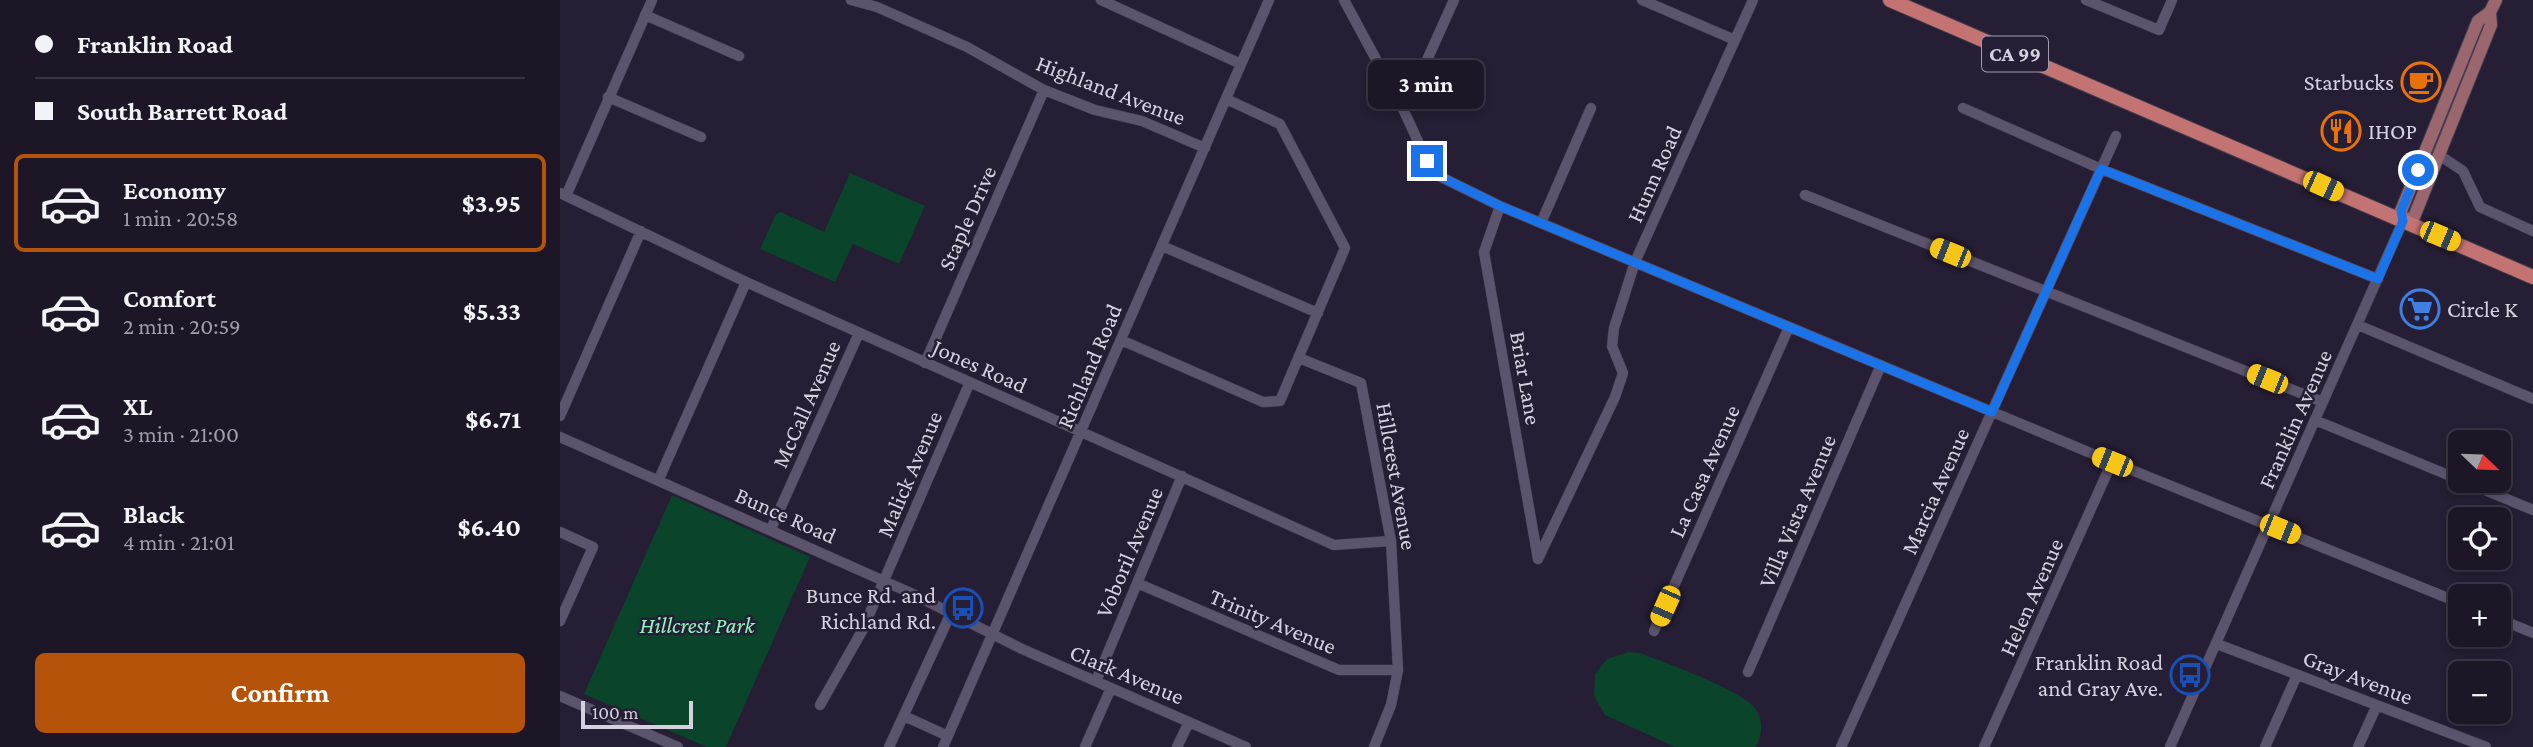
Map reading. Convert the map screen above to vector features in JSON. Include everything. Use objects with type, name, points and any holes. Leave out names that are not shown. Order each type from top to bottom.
[{"type":"highway","name":"CA 99","points":[[1890,0],[2533,277]]},
{"type":"main road","points":[[2493,6],[2491,25],[2414,216],[2403,221],[2401,211],[2478,20],[2493,6]]},
{"type":"street","points":[[563,195],[652,0]]},
{"type":"street","name":"Highland Avenue","points":[[851,0],[877,7],[967,47],[1044,90],[1095,110],[1142,121],[1205,148]]},
{"type":"street","points":[[1101,0],[1241,64]]},
{"type":"street","name":"Richland Road","points":[[943,747],[1269,0]]},
{"type":"street","points":[[1344,0],[1404,111],[1427,161],[1439,176],[1500,206],[1992,412],[2448,598]]},
{"type":"street","points":[[1404,111],[1454,0]]},
{"type":"street","points":[[1642,0],[1735,40]]},
{"type":"street","name":"Hunn Road","points":[[1538,559],[1615,397],[1623,373],[1612,346],[1614,328],[1635,262],[1753,0]]},
{"type":"street","points":[[2086,0],[2159,30],[2172,0]]},
{"type":"street","points":[[645,15],[739,56]]},
{"type":"street","name":"Staple Drive","points":[[925,362],[1044,90]]},
{"type":"street","points":[[608,97],[701,137]]},
{"type":"street","points":[[1121,340],[1264,402],[1280,401],[1345,248],[1280,124],[1226,99]]},
{"type":"street","points":[[1541,223],[1591,108]]},
{"type":"street","points":[[1963,108],[2101,169],[2378,279]]},
{"type":"street","name":"Marcia Avenue","points":[[1841,747],[2116,136]]},
{"type":"street","points":[[2439,155],[2463,172],[2480,207],[2533,231]]},
{"type":"street","name":"Jones Road","points":[[563,195],[746,282],[1334,545],[1391,541]]},
{"type":"street","points":[[1805,195],[2323,402]]},
{"type":"street","name":"Briar Lane","points":[[1500,206],[1484,252],[1538,559]]},
{"type":"street","name":"Franklin Avenue","points":[[2170,747],[2403,221]]},
{"type":"street","points":[[560,416],[641,231]]},
{"type":"street","points":[[1162,246],[1318,313]]},
{"type":"street","points":[[659,479],[746,282]]},
{"type":"street","points":[[2358,325],[2533,399]]},
{"type":"street","name":"La Casa Avenue","points":[[1654,631],[1789,327]]},
{"type":"street","name":"McCall Avenue","points":[[771,530],[859,333]]},
{"type":"street","name":"Hillcrest Avenue","points":[[1298,358],[1361,383],[1391,541],[1398,670],[1391,705],[1374,747]]},
{"type":"street","name":"Villa Vista Avenue","points":[[1748,672],[1881,365]]},
{"type":"street","name":"Malick Avenue","points":[[820,705],[856,643],[970,382]]},
{"type":"street","points":[[2315,420],[2448,475]]},
{"type":"street","name":"Bunce Road","points":[[560,437],[883,581],[993,635]]},
{"type":"street","name":"Helen Avenue","points":[[1984,747],[2112,462]]},
{"type":"street","name":"Voboril Avenue","points":[[1096,681],[1182,477]]},
{"type":"street","points":[[2494,494],[2533,510]]},
{"type":"street","points":[[560,532],[593,547],[560,621]]},
{"type":"street","name":"Trinity Avenue","points":[[1137,583],[1339,670],[1398,670]]},
{"type":"street","points":[[890,747],[951,613]]},
{"type":"street","points":[[2511,624],[2533,633]]},
{"type":"street","name":"Clark Avenue","points":[[993,635],[1246,747]]},
{"type":"street","name":"Gray Avenue","points":[[2217,644],[2486,747]]},
{"type":"street","points":[[2266,747],[2297,675]]},
{"type":"street","points":[[1085,747],[1111,688]]},
{"type":"street","points":[[560,696],[659,743],[678,747]]},
{"type":"street","points":[[2358,747],[2377,705]]},
{"type":"street","points":[[904,716],[948,736]]},
{"type":"street","points":[[1177,747],[1189,722]]},
{"type":"street","points":[[2451,747],[2456,736]]},
{"type":"green space","points":[[850,173],[925,206],[899,264],[853,244],[835,282],[760,249],[776,214],[781,212],[824,232]]},
{"type":"green space","name":"Hillcrest Park","points":[[672,495],[810,557],[726,747],[707,747],[584,694]]},
{"type":"green space","points":[[1628,652],[1640,653],[1683,669],[1744,699],[1757,711],[1761,721],[1756,747],[1675,747],[1605,715],[1594,696],[1595,674],[1607,659]]},
{"type":"place","name":"Starbucks","points":[[2421,82]]},
{"type":"place","name":"IHOP","points":[[2341,131]]},
{"type":"place","name":"Circle K","points":[[2420,309]]},
{"type":"place","name":"Bunce Rd. and Richland Rd.","points":[[963,608]]},
{"type":"place","name":"Franklin Road and Gray Ave.","points":[[2190,675]]},
{"type":"route","points":[[1427,161],[1439,176],[1500,206],[1992,412],[2101,169],[2378,279],[2403,221],[2401,211],[2418,170]]}]
